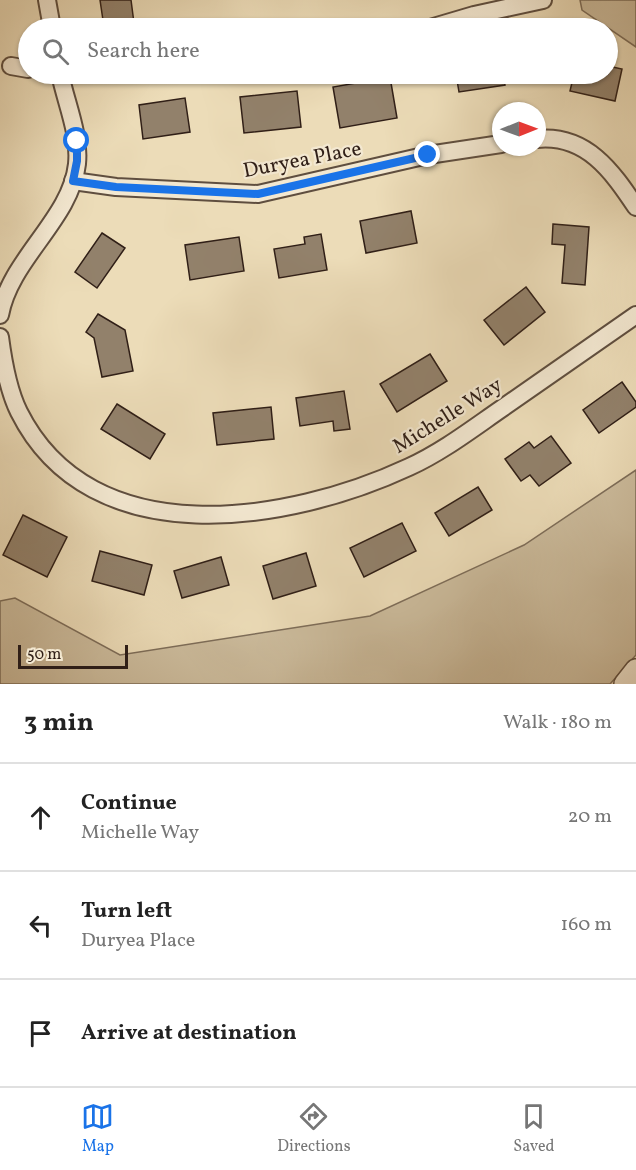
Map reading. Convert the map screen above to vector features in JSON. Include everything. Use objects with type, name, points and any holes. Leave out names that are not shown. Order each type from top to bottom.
[{"type":"street","points":[[47,0],[50,18]]},
{"type":"street","points":[[464,18],[543,0]]},
{"type":"street","points":[[11,66],[18,67]]},
{"type":"street","points":[[0,315],[13,279],[66,197],[73,181],[77,161],[77,141],[60,84]]},
{"type":"street","points":[[546,140],[570,142],[598,157],[612,171],[636,207]]},
{"type":"street","name":"Duryea Place","points":[[73,181],[116,187],[258,194],[428,155],[492,145]]},
{"type":"street","name":"Michelle Way","points":[[0,337],[6,390],[17,409],[43,449],[63,469],[92,490],[139,507],[169,512],[263,510],[318,501],[411,466],[456,440],[636,315]]},
{"type":"street","points":[[625,684],[636,670]]},
{"type":"shaded area","points":[[580,0],[636,0],[636,47],[618,35],[618,18],[594,18],[582,10]]},
{"type":"shaded area","points":[[636,470],[636,655],[610,684],[0,684],[0,601],[15,598],[120,655],[370,616],[524,545]]},
{"type":"building","points":[[100,0],[131,0],[133,18],[103,18]]},
{"type":"building","points":[[618,68],[622,69],[615,101],[570,91],[572,84],[618,84]]},
{"type":"building","points":[[350,84],[391,84],[397,118],[340,128],[333,87]]},
{"type":"building","points":[[458,84],[505,85],[459,92]]},
{"type":"building","points":[[297,91],[301,127],[244,133],[240,97]]},
{"type":"building","points":[[185,98],[190,132],[143,139],[139,105]]},
{"type":"building","points":[[411,211],[417,243],[366,253],[360,221]]},
{"type":"building","points":[[553,224],[589,227],[585,285],[562,283],[565,245],[552,244]]},
{"type":"building","points":[[102,233],[125,248],[97,288],[75,272]]},
{"type":"building","points":[[321,234],[327,270],[279,278],[274,249],[305,244],[304,237]]},
{"type":"building","points":[[239,237],[244,271],[190,280],[185,245]]},
{"type":"building","points":[[526,287],[545,312],[504,345],[484,320]]},
{"type":"building","points":[[98,314],[125,330],[133,371],[102,377],[94,338],[86,332]]},
{"type":"building","points":[[430,354],[447,381],[397,412],[380,384]]},
{"type":"building","points":[[622,382],[636,402],[636,407],[599,433],[583,410]]},
{"type":"building","points":[[344,391],[350,429],[334,431],[333,421],[300,426],[296,398]]},
{"type":"building","points":[[117,404],[165,434],[150,459],[101,429]]},
{"type":"building","points":[[271,407],[274,439],[217,445],[213,413]]},
{"type":"building","points":[[551,436],[571,463],[539,486],[530,475],[521,481],[505,459],[529,442],[534,448]]},
{"type":"building","points":[[478,487],[492,510],[449,536],[435,513]]},
{"type":"building","points":[[23,515],[67,537],[47,577],[3,555]]},
{"type":"building","points":[[402,523],[416,551],[364,577],[350,548]]},
{"type":"building","points":[[100,551],[152,565],[144,595],[92,581]]},
{"type":"building","points":[[306,553],[316,586],[273,599],[263,566]]},
{"type":"building","points":[[221,557],[229,585],[182,598],[174,571]]},
{"type":"route","points":[[77,141],[77,161],[73,181],[116,187],[237,195],[258,194],[301,186],[428,155]]}]
